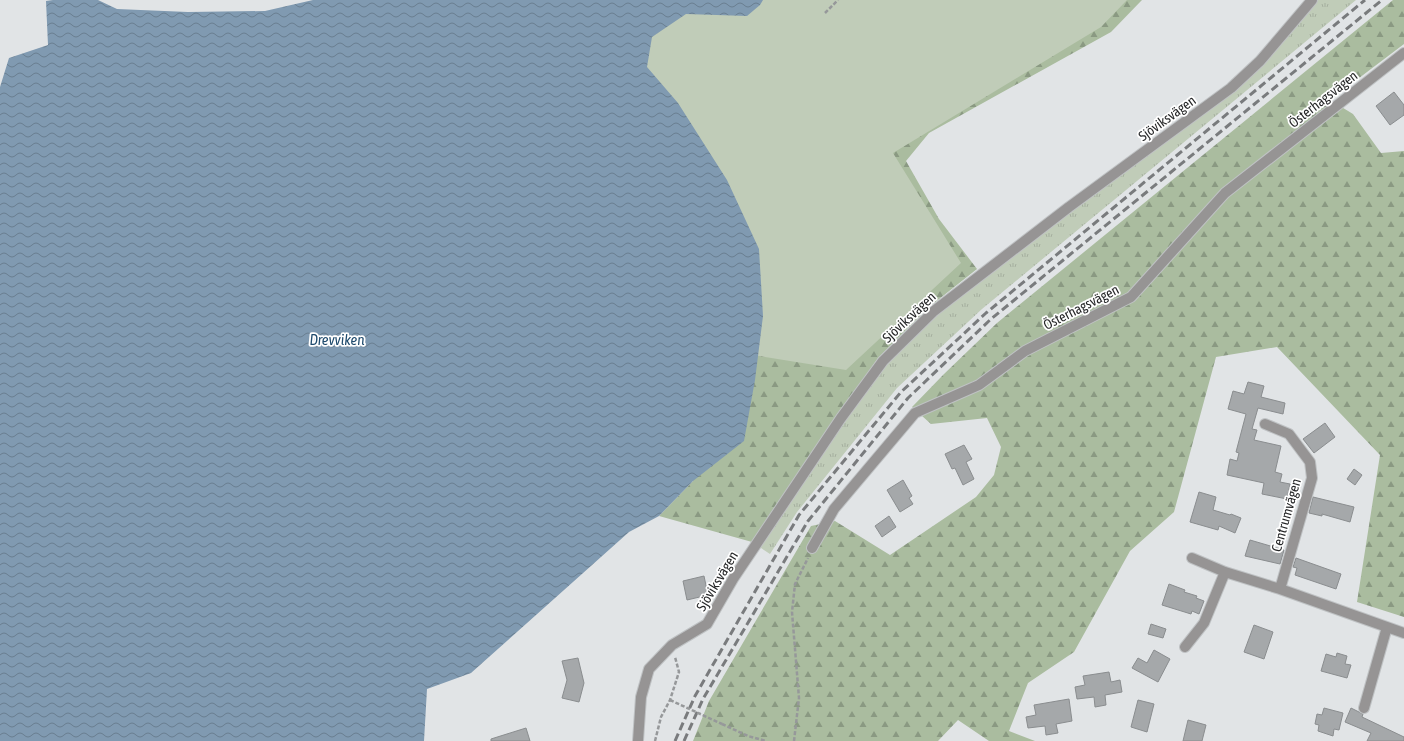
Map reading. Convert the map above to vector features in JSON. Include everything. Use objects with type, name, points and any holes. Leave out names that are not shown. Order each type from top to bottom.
[{"type":"street","name":"Sjöviksvägen","points":[[638,741],[641,697],[649,669],[672,645],[707,624],[732,579],[841,418],[882,361],[934,310],[1069,207],[1231,88],[1260,61],[1312,0]]},
{"type":"street","name":"Österhagsvägen","points":[[812,548],[834,509],[915,413],[979,385],[1025,351],[1131,297],[1225,193],[1404,53]]},
{"type":"street","name":"Centrumvägen","points":[[1265,424],[1289,434],[1310,462],[1312,478],[1280,589]]},
{"type":"street","points":[[1192,558],[1225,572],[1280,589],[1404,633]]},
{"type":"street","points":[[1185,647],[1204,623],[1225,572]]},
{"type":"street","points":[[1364,708],[1387,627]]},
{"type":"path","points":[[825,13],[838,0]]},
{"type":"path","points":[[794,741],[799,698],[792,612],[795,584],[812,548]]},
{"type":"path","points":[[655,741],[661,717],[670,700],[679,672],[672,645]]},
{"type":"path","points":[[670,700],[748,736],[766,741]]},
{"type":"green space","name":"Drevviken","points":[[526,0],[1127,0],[1101,27],[893,153],[961,263],[846,370],[294,281]]},
{"type":"green space","points":[[770,0],[1142,0],[1111,32],[929,133],[906,161],[939,219],[977,269],[929,307],[878,358],[752,542],[659,516],[693,481]]},
{"type":"green space","points":[[1318,0],[1356,0],[982,309],[897,388],[797,512],[770,554],[758,546],[884,364],[937,313],[1232,91]]},
{"type":"green space","points":[[1393,0],[1404,0],[1404,44],[1330,100],[1353,114],[1381,153],[1404,151],[1404,617],[1357,602],[1380,455],[1277,347],[1216,357],[1174,512],[1130,551],[1074,652],[1028,683],[1009,731],[1035,741],[989,741],[958,720],[938,741],[693,741],[709,701],[811,526],[835,521],[890,555],[976,497],[994,475],[1001,447],[987,418],[931,424],[912,407],[997,323]]},
{"type":"water","name":"Drevviken","points":[[98,0],[117,9],[188,12],[265,11],[313,0],[763,0],[760,5],[747,16],[686,14],[652,37],[647,67],[678,103],[727,180],[759,249],[763,316],[755,380],[744,441],[693,481],[659,516],[629,532],[471,673],[427,689],[424,741],[0,741],[0,87],[9,58],[48,45],[46,1]]},
{"type":"building","points":[[1394,92],[1404,105],[1404,115],[1390,125],[1376,106]]},
{"type":"building","points":[[1248,382],[1264,386],[1261,397],[1285,403],[1283,414],[1258,408],[1252,429],[1257,430],[1254,440],[1281,446],[1275,472],[1282,474],[1280,482],[1290,484],[1287,499],[1262,494],[1264,483],[1227,475],[1230,459],[1237,461],[1239,453],[1236,452],[1246,414],[1228,409],[1233,391],[1244,394]]},
{"type":"building","points":[[1325,423],[1335,437],[1314,453],[1303,439]]},
{"type":"building","points":[[964,445],[972,459],[966,462],[974,479],[963,485],[955,468],[952,469],[945,454]]},
{"type":"building","points":[[1354,469],[1362,475],[1355,485],[1347,479]]},
{"type":"building","points":[[903,480],[912,496],[909,498],[913,504],[900,512],[887,490]]},
{"type":"building","points":[[1199,492],[1216,497],[1213,510],[1241,518],[1235,533],[1219,526],[1218,530],[1190,522]]},
{"type":"building","points":[[1313,497],[1354,507],[1350,522],[1322,514],[1322,516],[1309,513]]},
{"type":"building","points":[[889,516],[896,527],[882,537],[875,526]]},
{"type":"building","points":[[1250,540],[1284,550],[1280,564],[1245,556]]},
{"type":"building","points":[[1296,558],[1341,574],[1336,589],[1295,575],[1297,568],[1293,567]]},
{"type":"building","points":[[704,576],[708,595],[687,600],[683,581]]},
{"type":"building","points":[[1169,584],[1185,590],[1184,592],[1197,596],[1196,598],[1204,601],[1199,614],[1192,611],[1191,614],[1162,605]]},
{"type":"building","points":[[1151,624],[1166,629],[1163,638],[1148,634]]},
{"type":"building","points":[[1254,625],[1273,632],[1264,659],[1244,652]]},
{"type":"building","points":[[1154,650],[1170,659],[1158,682],[1132,668],[1138,658],[1147,663]]},
{"type":"building","points":[[1337,653],[1347,656],[1345,664],[1351,665],[1347,678],[1321,671],[1326,654],[1336,657]]},
{"type":"building","points":[[578,658],[584,683],[579,702],[562,698],[567,680],[562,661]]},
{"type":"building","points":[[1109,672],[1111,682],[1120,680],[1122,692],[1105,695],[1106,705],[1095,707],[1094,697],[1077,699],[1075,687],[1085,685],[1083,676]]},
{"type":"building","points":[[1069,699],[1072,721],[1056,724],[1058,733],[1046,735],[1045,726],[1028,728],[1026,717],[1036,715],[1034,705]]},
{"type":"building","points":[[1138,700],[1154,704],[1147,732],[1131,727]]},
{"type":"building","points":[[1324,708],[1343,713],[1339,730],[1334,729],[1333,736],[1318,731],[1319,725],[1315,724],[1317,714],[1322,715]]},
{"type":"building","points":[[1351,708],[1363,714],[1362,717],[1404,737],[1404,741],[1367,741],[1371,733],[1345,722]]},
{"type":"building","points":[[1188,720],[1206,725],[1202,741],[1183,741]]},
{"type":"building","points":[[526,728],[530,741],[491,741],[491,739]]},
{"type":"railway","points":[[675,741],[695,696],[799,515],[901,392],[986,313],[1365,0]]},
{"type":"railway","points":[[684,741],[703,699],[808,521],[908,398],[991,319],[1382,0]]}]
